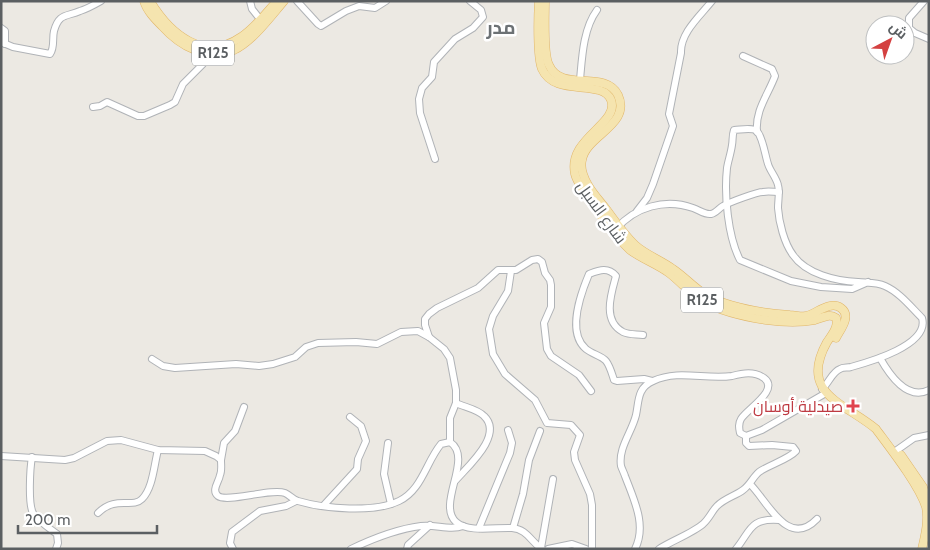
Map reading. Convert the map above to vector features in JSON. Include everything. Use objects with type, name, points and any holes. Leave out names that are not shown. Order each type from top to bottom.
[{"type":"main road","name":"R125","points":[[144,1],[156,20],[169,34],[189,48],[202,53],[222,53],[234,50],[243,44],[284,1]]},
{"type":"main road","name":"R125","points":[[150,1],[160,16],[177,33],[192,43],[209,48],[223,46],[242,36],[277,1]]},
{"type":"main road","name":"شارع السبل","points":[[539,1],[540,59],[543,70],[550,79],[560,85],[599,90],[606,93],[610,99],[611,110],[607,120],[582,143],[576,154],[574,168],[583,190],[616,229]]},
{"type":"main road","name":"شارع السبل","points":[[546,1],[546,56],[548,65],[553,72],[562,78],[603,83],[617,93],[621,103],[620,114],[588,148],[581,163],[588,184],[630,250],[667,272],[704,302],[730,312],[765,320],[804,322],[829,315],[836,318],[837,326],[822,352],[819,363],[818,371],[824,390]]},
{"type":"main road","points":[[824,390],[870,418],[878,425],[923,487],[929,503]]},
{"type":"main road","points":[[824,390],[847,410],[867,421],[876,429],[918,490],[926,508],[922,549]]},
{"type":"main road","points":[[926,549],[929,541]]},
{"type":"street","points":[[1,28],[5,31],[3,43],[13,47],[50,54],[53,47],[54,29],[59,19],[63,15],[77,12],[101,1]]},
{"type":"street","points":[[250,1],[252,8],[260,19]]},
{"type":"street","points":[[297,1],[321,26],[346,11],[359,6],[375,8],[386,1]]},
{"type":"street","points":[[435,159],[420,113],[419,99],[422,88],[432,76],[434,62],[455,40],[473,28],[483,17],[481,10],[470,1]]},
{"type":"street","points":[[637,211],[653,184],[674,126],[669,114],[681,54],[680,44],[689,29],[712,1]]},
{"type":"street","points":[[924,1],[909,18],[909,28],[929,39]]},
{"type":"street","points":[[580,80],[585,42],[593,15],[597,10]]},
{"type":"street","points":[[93,107],[107,102],[138,116],[144,116],[170,105],[175,102],[183,84],[203,64],[202,53]]},
{"type":"street","points":[[743,56],[772,69],[775,76],[759,111],[757,132],[766,153],[768,164],[778,184],[780,222],[792,254],[802,265],[830,278],[852,282],[878,283],[893,291],[926,320],[918,334],[893,353],[848,368],[841,368],[834,373],[824,390],[776,422],[746,436]]},
{"type":"street","points":[[757,132],[753,130],[734,130],[727,169],[730,232],[740,260],[791,281],[821,287],[852,289],[868,282]]},
{"type":"street","points":[[616,229],[626,218],[637,211],[667,203],[688,206],[707,214],[714,214],[720,207],[763,192],[779,192]]},
{"type":"street","points":[[430,337],[425,325],[425,319],[437,308],[478,288],[498,270],[511,271],[532,260],[538,259],[542,262],[545,273],[550,280],[552,302],[544,323],[547,349],[556,360],[579,375],[591,391]]},
{"type":"street","points":[[643,335],[625,333],[610,318],[610,303],[616,276],[611,271],[602,269],[589,274],[578,302],[576,318],[578,334],[584,348],[606,361],[614,380],[617,382],[644,379],[652,381]]},
{"type":"street","points":[[511,271],[508,292],[493,316],[489,329],[493,354],[505,374],[535,400],[547,423],[571,425],[580,435],[574,452],[575,460],[590,494],[592,505],[592,549]]},
{"type":"street","points":[[152,359],[163,366],[175,368],[236,364],[259,366],[295,357],[306,347],[318,343],[356,342],[377,344],[401,332],[418,331],[430,337],[450,358],[456,390],[456,403],[450,418],[450,442]]},
{"type":"street","points":[[880,358],[896,382],[915,392],[929,390]]},
{"type":"street","points":[[635,549],[638,541],[640,520],[621,466],[621,456],[636,416],[639,393],[645,386],[652,381],[675,374],[721,376],[745,373],[757,374],[766,380],[769,385],[768,390],[760,401],[740,421],[740,433],[746,436]]},
{"type":"street","points":[[455,481],[482,451],[490,432],[488,422],[483,415],[456,403]]},
{"type":"street","points":[[244,407],[235,431],[224,443],[220,476],[215,490],[216,495],[220,498],[228,499],[244,495],[285,493],[296,501],[324,505],[357,509],[384,507],[400,500],[411,492],[419,482],[436,450],[442,444],[450,442],[455,445],[458,454],[458,464],[451,499],[451,514],[455,521],[463,526],[479,528],[513,528],[528,534],[535,544],[542,548],[553,479]]},
{"type":"street","points":[[324,505],[357,470],[358,459],[366,441],[361,426],[350,417]]},
{"type":"street","points":[[479,528],[510,453],[512,444],[508,430]]},
{"type":"street","points":[[513,528],[523,494],[529,460],[540,431]]},
{"type":"street","points":[[897,450],[914,438],[929,435]]},
{"type":"street","points":[[659,549],[704,523],[715,507],[722,501],[742,491],[750,484],[757,473],[776,461],[795,453],[796,449],[793,448],[772,445],[749,446],[746,444],[746,436]]},
{"type":"street","points":[[1,456],[65,460],[74,458],[107,440],[121,440],[158,450],[205,451],[221,460]]},
{"type":"street","points":[[388,443],[384,474],[391,504]]},
{"type":"street","points":[[98,513],[105,506],[114,502],[135,503],[141,500],[148,488],[158,450]]},
{"type":"street","points":[[32,457],[29,471],[31,508],[33,514],[57,534],[58,543],[56,549]]},
{"type":"street","points":[[750,484],[779,520],[787,526],[804,529],[817,519]]},
{"type":"street","points":[[233,549],[230,543],[232,532],[245,522],[260,512],[286,506],[296,501]]},
{"type":"street","points":[[736,549],[750,527],[769,520],[779,520]]},
{"type":"street","points":[[351,549],[396,531],[430,525],[456,529],[463,526]]},
{"type":"street","points":[[407,549],[430,525]]},
{"type":"street","points":[[548,549],[572,544],[586,549]]},
{"type":"place","name":"صيدلية أوسان","points":[[853,406]]},
{"type":"district","name":"مدر","points":[[501,27]]}]
